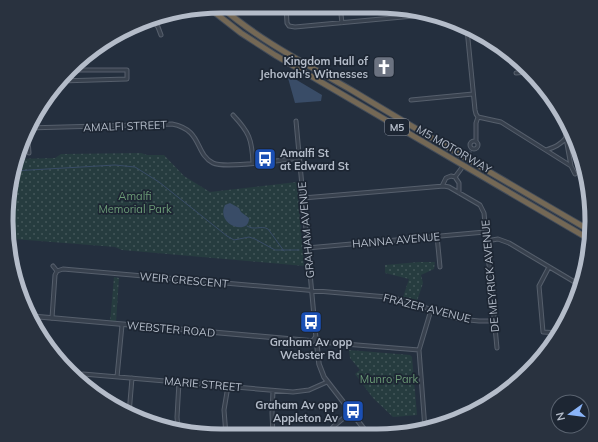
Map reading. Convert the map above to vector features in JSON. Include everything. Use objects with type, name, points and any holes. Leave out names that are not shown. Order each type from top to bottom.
[{"type":"highway","name":"M5 MOTORWAY","points":[[216,13],[263,47],[585,236]]},
{"type":"highway","name":"M5 MOTORWAY","points":[[229,13],[286,53],[585,228]]},
{"type":"street","points":[[286,13],[287,23],[289,26],[295,27],[412,16]]},
{"type":"street","points":[[341,13],[342,23]]},
{"type":"street","points":[[155,24],[161,35]]},
{"type":"street","points":[[467,33],[475,111],[478,117],[476,123],[476,141],[478,146],[471,150],[470,146],[472,141],[476,141]]},
{"type":"street","points":[[68,81],[127,79],[127,70],[78,70]]},
{"type":"street","points":[[516,73],[522,72]]},
{"type":"street","points":[[411,100],[473,94]]},
{"type":"street","points":[[233,115],[248,134],[252,147],[253,163]]},
{"type":"street","points":[[478,117],[501,122],[571,166]]},
{"type":"street","name":"GRAHAM AVENUE","points":[[296,121],[312,291],[314,339]]},
{"type":"street","name":"AMALFI STREET","points":[[35,128],[174,124],[185,128],[193,135],[204,154],[214,163],[226,165],[300,158]]},
{"type":"street","points":[[566,133],[571,166],[575,174]]},
{"type":"street","points":[[546,150],[557,147],[566,138]]},
{"type":"street","points":[[28,143],[29,154]]},
{"type":"street","points":[[455,177],[461,169]]},
{"type":"street","points":[[303,198],[442,186],[446,178],[451,176],[455,177]]},
{"type":"street","points":[[455,177],[459,183],[459,193]]},
{"type":"street","name":"DE MEYRICK AVENUE","points":[[442,186],[450,187],[482,208],[497,348]]},
{"type":"street","name":"HANNA AVENUE","points":[[307,248],[485,232]]},
{"type":"street","points":[[437,236],[440,267]]},
{"type":"street","points":[[486,241],[498,239],[509,243],[576,283]]},
{"type":"street","points":[[52,318],[55,276],[57,271],[53,266]]},
{"type":"street","points":[[549,267],[539,286],[543,332],[553,333]]},
{"type":"street","name":"WEIR CRESCENT","points":[[57,271],[63,269],[312,291]]},
{"type":"street","name":"FRAZER AVENUE","points":[[312,291],[387,297],[406,301],[459,319],[479,321],[494,320]]},
{"type":"street","points":[[425,423],[419,350],[431,310]]},
{"type":"street","name":"WEBSTER ROAD","points":[[36,317],[122,325],[314,339]]},
{"type":"street","points":[[117,377],[122,325]]},
{"type":"street","points":[[364,429],[327,382],[319,364],[317,346],[313,344],[314,339],[319,339],[320,342],[419,350]]},
{"type":"street","points":[[317,346],[320,342]]},
{"type":"street","name":"MARIE STREET","points":[[81,375],[273,391],[302,392],[316,388],[327,382]]},
{"type":"street","points":[[129,408],[132,378]]},
{"type":"street","points":[[178,424],[179,382]]},
{"type":"street","points":[[226,429],[224,410],[228,386]]},
{"type":"street","points":[[273,391],[273,429]]},
{"type":"street","points":[[331,429],[351,412]]},
{"type":"green space","name":"Amalfi Memorial Park","points":[[141,153],[147,155],[164,155],[184,176],[210,192],[297,182],[304,266],[122,250],[115,247],[14,239],[13,207],[17,180],[23,159],[55,158],[61,154]]},
{"type":"green space","points":[[435,262],[434,269],[421,275],[423,283],[417,301],[403,297],[409,279],[385,273],[385,265]]},
{"type":"green space","points":[[114,277],[119,278],[116,323],[110,323]]},
{"type":"green space","name":"Munro Park","points":[[349,350],[410,355],[412,357],[417,415],[393,417],[373,398],[355,374],[360,370],[350,358]]},
{"type":"water","points":[[290,76],[322,95],[321,101],[295,103],[288,78]]},
{"type":"water","points":[[230,203],[239,208],[241,212],[249,218],[248,223],[244,227],[234,226],[228,223],[225,218],[223,212],[225,205]]},
{"type":"waterway","points":[[19,171],[115,165],[135,167],[159,182],[234,240],[249,237],[275,250],[299,250]]},
{"type":"waterway","points":[[247,226],[252,228],[268,229],[284,251]]},
{"type":"tunnel","points":[[461,169],[471,151]]},
{"type":"place","name":"Kingdom Hall of Jehovah's Witnesses","points":[[384,67]]},
{"type":"place","name":"Amalfi St at Edward St","points":[[265,159]]},
{"type":"place","name":"Graham Av opp Webster Rd","points":[[311,322]]},
{"type":"place","name":"Graham Av opp Appleton Av","points":[[353,411]]}]
